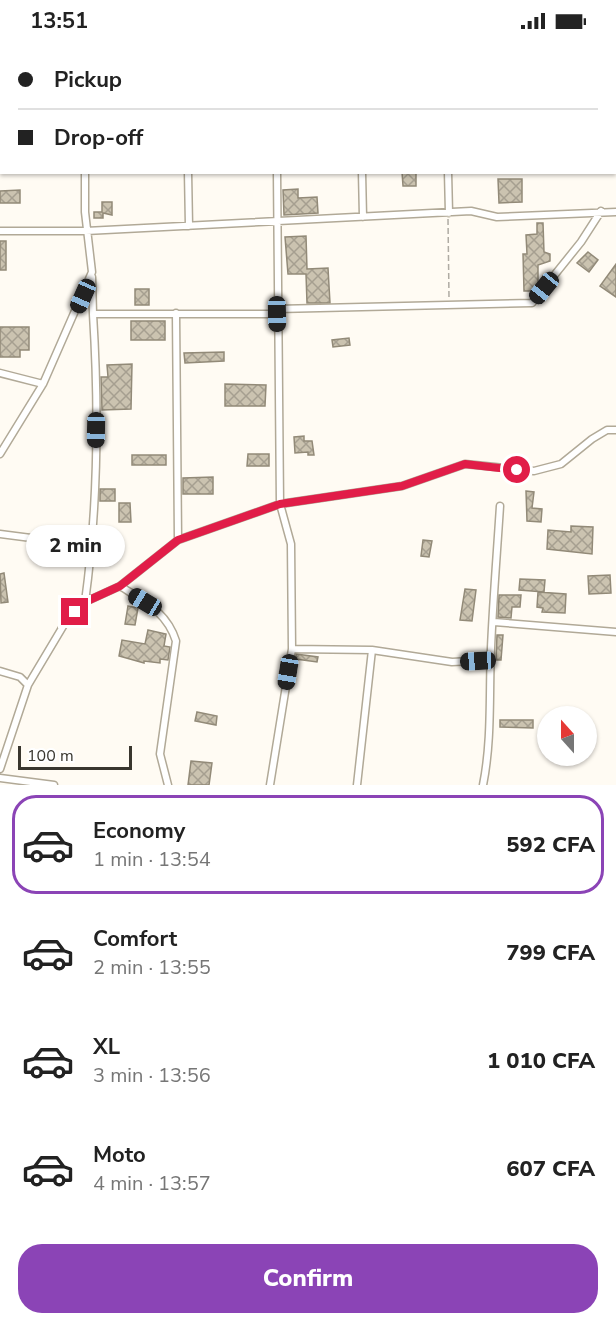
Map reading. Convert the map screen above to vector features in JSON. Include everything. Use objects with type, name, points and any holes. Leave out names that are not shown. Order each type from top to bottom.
[{"type":"street","points":[[85,602],[93,546],[97,384],[92,272],[86,231],[86,174]]},
{"type":"street","points":[[188,174],[189,225]]},
{"type":"street","points":[[270,785],[292,649],[291,544],[280,504],[277,174]]},
{"type":"street","points":[[363,174],[363,217]]},
{"type":"street","points":[[448,174],[448,213]]},
{"type":"street","points":[[0,231],[86,231],[471,211],[497,217],[616,212]]},
{"type":"street","points":[[93,314],[531,303],[581,242],[601,211]]},
{"type":"street","points":[[0,454],[43,384],[92,272]]},
{"type":"street","points":[[176,313],[178,540]]},
{"type":"street","points":[[0,373],[43,384]]},
{"type":"street","points":[[0,769],[28,685],[65,623],[85,602],[120,586],[178,540],[280,504],[402,486],[465,464],[534,471],[561,464],[592,439],[607,430],[616,430]]},
{"type":"street","points":[[483,785],[490,736],[488,717],[500,506]]},
{"type":"street","points":[[0,534],[93,546]]},
{"type":"street","points":[[120,586],[164,615],[172,627],[176,641],[160,754],[168,785]]},
{"type":"street","points":[[494,622],[616,632]]},
{"type":"street","points":[[292,649],[372,650],[440,661],[491,660]]},
{"type":"street","points":[[357,785],[372,650]]},
{"type":"street","points":[[0,671],[20,677],[28,685]]},
{"type":"street","points":[[0,778],[54,785]]},
{"type":"path","points":[[448,213],[447,252],[450,305]]},
{"type":"building","points":[[402,174],[416,174],[416,186],[403,186]]},
{"type":"building","points":[[498,179],[522,179],[522,202],[499,203]]},
{"type":"building","points":[[298,189],[298,198],[317,197],[318,213],[284,215],[283,190]]},
{"type":"building","points":[[20,190],[20,203],[0,203],[0,191]]},
{"type":"building","points":[[102,202],[112,202],[112,215],[103,213],[103,218],[94,218],[94,212],[102,212]]},
{"type":"building","points":[[537,223],[543,223],[544,252],[550,254],[550,261],[538,265],[538,287],[535,291],[524,291],[523,254],[527,254],[526,235],[537,234]]},
{"type":"building","points":[[306,236],[307,269],[328,268],[330,303],[307,303],[306,274],[288,274],[285,237]]},
{"type":"building","points":[[0,241],[6,241],[6,270],[0,270]]},
{"type":"building","points":[[588,252],[598,260],[589,272],[577,263]]},
{"type":"building","points":[[616,264],[616,297],[600,286]]},
{"type":"building","points":[[135,289],[149,289],[149,305],[135,305]]},
{"type":"building","points":[[131,321],[165,321],[165,340],[131,340]]},
{"type":"building","points":[[0,327],[29,327],[29,350],[20,350],[20,357],[0,357]]},
{"type":"building","points":[[349,338],[350,345],[333,347],[332,340]]},
{"type":"building","points":[[224,352],[224,361],[185,363],[184,353]]},
{"type":"building","points":[[132,364],[131,409],[102,410],[101,377],[108,377],[107,365]]},
{"type":"building","points":[[225,384],[266,385],[265,406],[225,406]]},
{"type":"building","points":[[304,436],[304,441],[312,441],[314,455],[308,455],[308,452],[295,453],[294,437]]},
{"type":"building","points":[[248,454],[269,454],[269,466],[247,466]]},
{"type":"building","points":[[132,455],[166,455],[166,465],[132,465]]},
{"type":"building","points":[[213,477],[213,494],[183,494],[183,478]]},
{"type":"building","points":[[100,489],[115,489],[115,501],[100,501]]},
{"type":"building","points":[[526,491],[534,492],[532,508],[542,509],[541,522],[527,521]]},
{"type":"building","points":[[119,503],[130,503],[131,522],[119,522]]},
{"type":"building","points":[[571,526],[593,527],[592,554],[547,549],[548,530],[571,532]]},
{"type":"building","points":[[423,540],[432,541],[429,557],[421,556]]},
{"type":"building","points":[[4,573],[8,602],[1,603],[0,574]]},
{"type":"building","points":[[610,575],[611,593],[589,594],[588,576]]},
{"type":"building","points":[[520,579],[545,580],[544,592],[519,590]]},
{"type":"building","points":[[465,589],[476,590],[472,621],[460,620]]},
{"type":"building","points":[[538,592],[566,594],[565,613],[542,612],[543,608],[537,607]]},
{"type":"building","points":[[499,595],[521,595],[520,607],[512,607],[511,618],[498,617]]},
{"type":"building","points":[[128,606],[138,608],[135,625],[125,624]]},
{"type":"building","points":[[148,630],[166,634],[164,646],[170,647],[168,660],[160,659],[160,663],[144,661],[144,663],[119,656],[122,640],[145,644]]},
{"type":"building","points":[[497,635],[503,635],[501,660],[496,660]]},
{"type":"building","points":[[296,654],[318,657],[317,662],[296,659]]},
{"type":"building","points":[[197,712],[217,716],[216,725],[195,721]]},
{"type":"building","points":[[500,720],[533,720],[533,728],[500,727]]},
{"type":"building","points":[[191,761],[212,763],[209,785],[188,785]]},
{"type":"route","points":[[75,612],[85,602],[120,586],[178,540],[280,504],[402,486],[439,471],[465,464],[517,470]]}]
